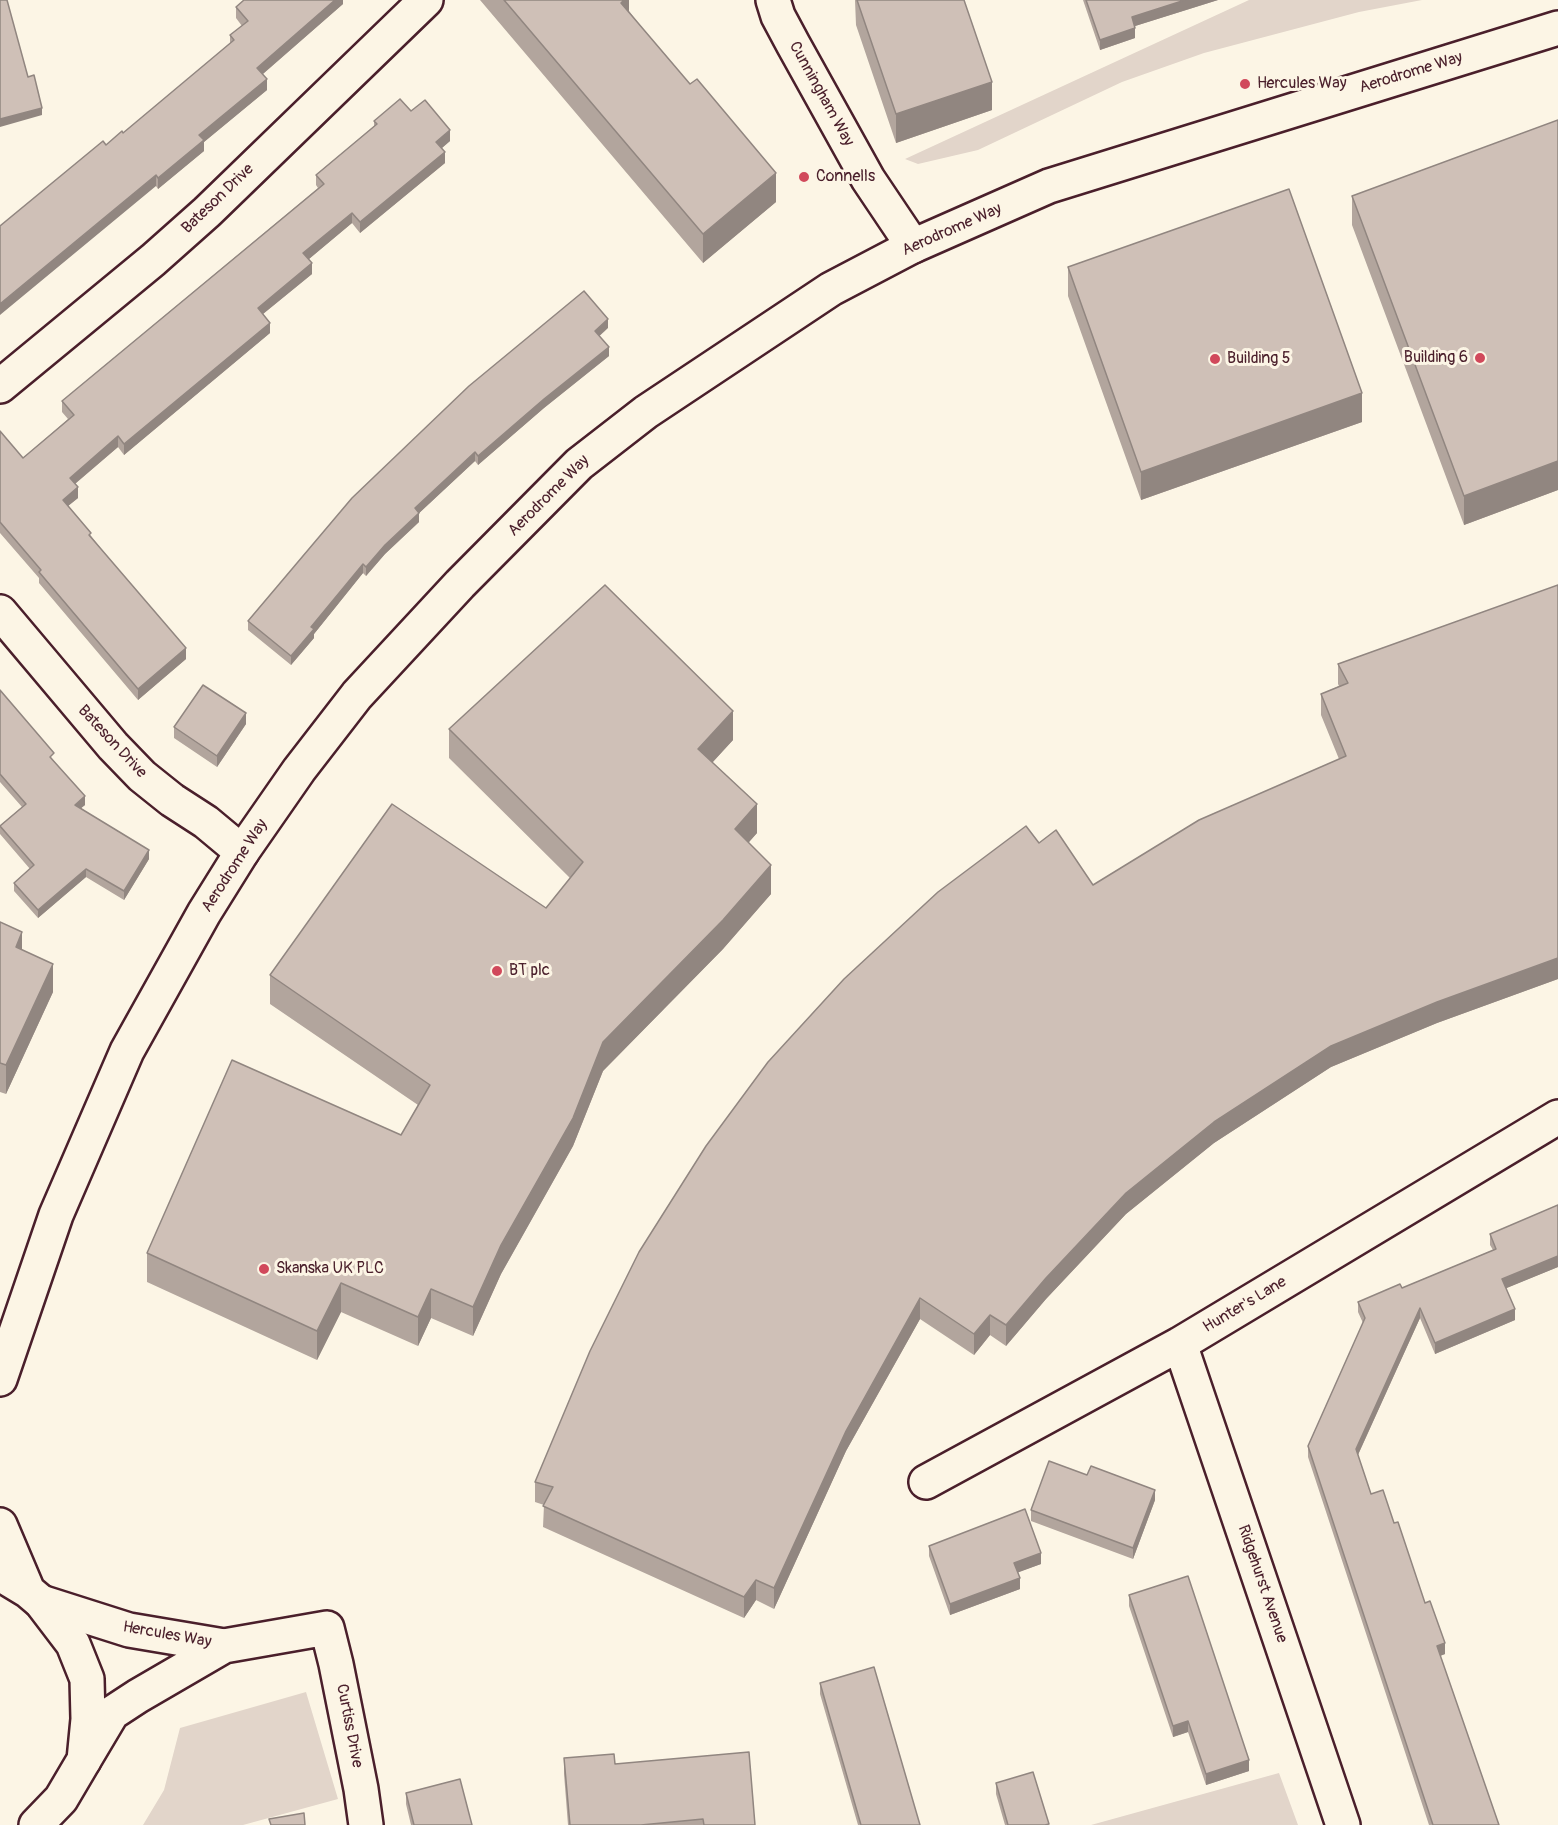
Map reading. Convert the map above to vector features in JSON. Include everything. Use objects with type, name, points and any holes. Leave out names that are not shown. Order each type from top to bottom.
[{"type":"street","name":"Bateson Drive","points":[[0,386],[153,260],[207,212],[426,0]]},
{"type":"street","name":"Cunningham Way","points":[[773,0],[778,16],[793,45],[868,179],[913,246]]},
{"type":"street","name":"Aerodrome Way","points":[[0,1379],[56,1215],[127,1051],[183,950],[242,852],[299,770],[357,695],[460,584],[579,464],[646,412],[831,289],[913,246],[1048,186],[1558,28]]},
{"type":"street","name":"Bateson Drive","points":[[0,612],[113,746],[142,776],[172,800],[206,822],[242,852]]},
{"type":"street","name":"Hunter's Lane","points":[[926,1482],[1180,1344],[1558,1117]]},
{"type":"street","name":"Ridgehurst Avenue","points":[[1180,1344],[1343,1825]]},
{"type":"street","points":[[0,1525],[23,1589],[73,1644],[87,1679],[88,1719],[84,1760]]},
{"type":"street","name":"Hercules Way","points":[[23,1589],[129,1630],[224,1646],[327,1628]]},
{"type":"street","name":"Curtiss Drive","points":[[327,1628],[362,1789],[366,1825]]},
{"type":"street","name":"Hercules Way","points":[[36,1825],[61,1799],[112,1713],[224,1646]]},
{"type":"shaded area","points":[[1249,0],[1422,0],[1359,12],[1204,53],[1122,82],[978,150],[918,164],[905,159]]},
{"type":"shaded area","points":[[306,1692],[338,1799],[243,1825],[143,1825],[164,1790],[180,1728]]},
{"type":"shaded area","points":[[1279,1773],[1298,1825],[1091,1825]]},
{"type":"building","points":[[0,0],[7,0],[28,77],[34,75],[42,108],[0,119]]},
{"type":"building","points":[[244,0],[335,0],[257,68],[267,79],[199,135],[204,140],[158,178],[156,175],[0,304],[0,226],[103,141],[106,145],[122,131],[123,133],[234,40],[230,35],[248,21],[236,7]]},
{"type":"building","points":[[504,0],[624,0],[621,3],[690,84],[697,79],[776,173],[703,234]]},
{"type":"building","points":[[857,0],[964,0],[992,82],[896,114]]},
{"type":"building","points":[[1086,0],[1185,0],[1132,17],[1135,28],[1100,40]]},
{"type":"building","points":[[400,99],[411,111],[425,100],[450,130],[436,142],[445,152],[360,222],[352,213],[303,253],[312,263],[258,308],[270,323],[124,444],[118,436],[70,478],[78,487],[63,500],[91,533],[89,535],[186,648],[138,689],[0,522],[0,431],[23,458],[74,415],[62,401],[324,184],[316,175],[377,124],[374,121]]},
{"type":"building","name":"Building 6","points":[[1558,120],[1558,461],[1464,496],[1352,196]]},
{"type":"building","name":"Building 5","points":[[1289,189],[1362,393],[1141,472],[1068,267]]},
{"type":"building","points":[[584,291],[608,319],[595,331],[609,347],[478,456],[475,452],[415,508],[419,513],[385,545],[366,567],[363,564],[311,627],[314,629],[291,656],[248,621],[352,498],[469,386]]},
{"type":"building","name":"BT plc","points":[[605,585],[733,711],[698,749],[757,804],[735,829],[771,865],[723,920],[603,1042],[573,1118],[501,1245],[473,1307],[431,1289],[418,1317],[341,1283],[317,1331],[147,1253],[232,1060],[401,1135],[430,1085],[270,975],[392,804],[546,908],[583,862],[449,729]]},
{"type":"building","points":[[1558,585],[1558,958],[1437,1002],[1331,1046],[1214,1122],[1126,1193],[1046,1278],[1006,1325],[990,1315],[974,1334],[920,1298],[846,1431],[774,1588],[756,1580],[744,1597],[543,1506],[553,1487],[535,1482],[590,1351],[639,1252],[706,1146],[768,1062],[844,979],[938,892],[1026,826],[1039,843],[1056,830],[1093,885],[1199,820],[1346,756],[1321,694],[1348,683],[1338,664]]},
{"type":"building","points":[[203,685],[246,713],[217,756],[174,727]]},
{"type":"building","points":[[0,690],[54,753],[50,757],[85,796],[75,805],[149,850],[124,891],[86,869],[38,910],[14,883],[34,865],[0,826],[26,804],[0,774]]},
{"type":"building","points":[[0,922],[22,932],[16,947],[53,964],[6,1065],[0,1063]]},
{"type":"building","points":[[1558,1205],[1558,1256],[1502,1279],[1515,1309],[1435,1343],[1420,1308],[1356,1449],[1371,1494],[1383,1490],[1394,1523],[1398,1522],[1425,1603],[1430,1601],[1445,1643],[1437,1646],[1499,1825],[1433,1825],[1308,1446],[1365,1318],[1358,1302],[1400,1284],[1402,1288],[1496,1249],[1490,1234]]},
{"type":"building","points":[[1049,1461],[1087,1475],[1091,1466],[1155,1490],[1133,1548],[1031,1510]]},
{"type":"building","points":[[1025,1509],[1041,1553],[1014,1563],[1020,1578],[950,1604],[929,1546]]},
{"type":"building","points":[[1188,1576],[1249,1760],[1206,1774],[1188,1721],[1173,1726],[1129,1595]]},
{"type":"building","points":[[874,1667],[920,1825],[861,1825],[820,1683]]},
{"type":"building","points":[[749,1752],[755,1825],[704,1825],[703,1819],[641,1825],[570,1825],[564,1758],[614,1754],[615,1764]]},
{"type":"building","points":[[1033,1772],[1049,1824],[1008,1825],[996,1783]]},
{"type":"building","points":[[460,1779],[472,1825],[414,1825],[406,1793]]},
{"type":"building","points":[[304,1813],[305,1825],[271,1825],[269,1819]]},
{"type":"place","name":"Hercules Way","points":[[1245,84]]},
{"type":"place","name":"Connells","points":[[804,177]]},
{"type":"place","name":"Building 6","points":[[1480,358]]},
{"type":"place","name":"Building 5","points":[[1215,359]]},
{"type":"place","name":"BT plc","points":[[497,971]]},
{"type":"place","name":"Skanska UK PLC","points":[[264,1269]]}]
